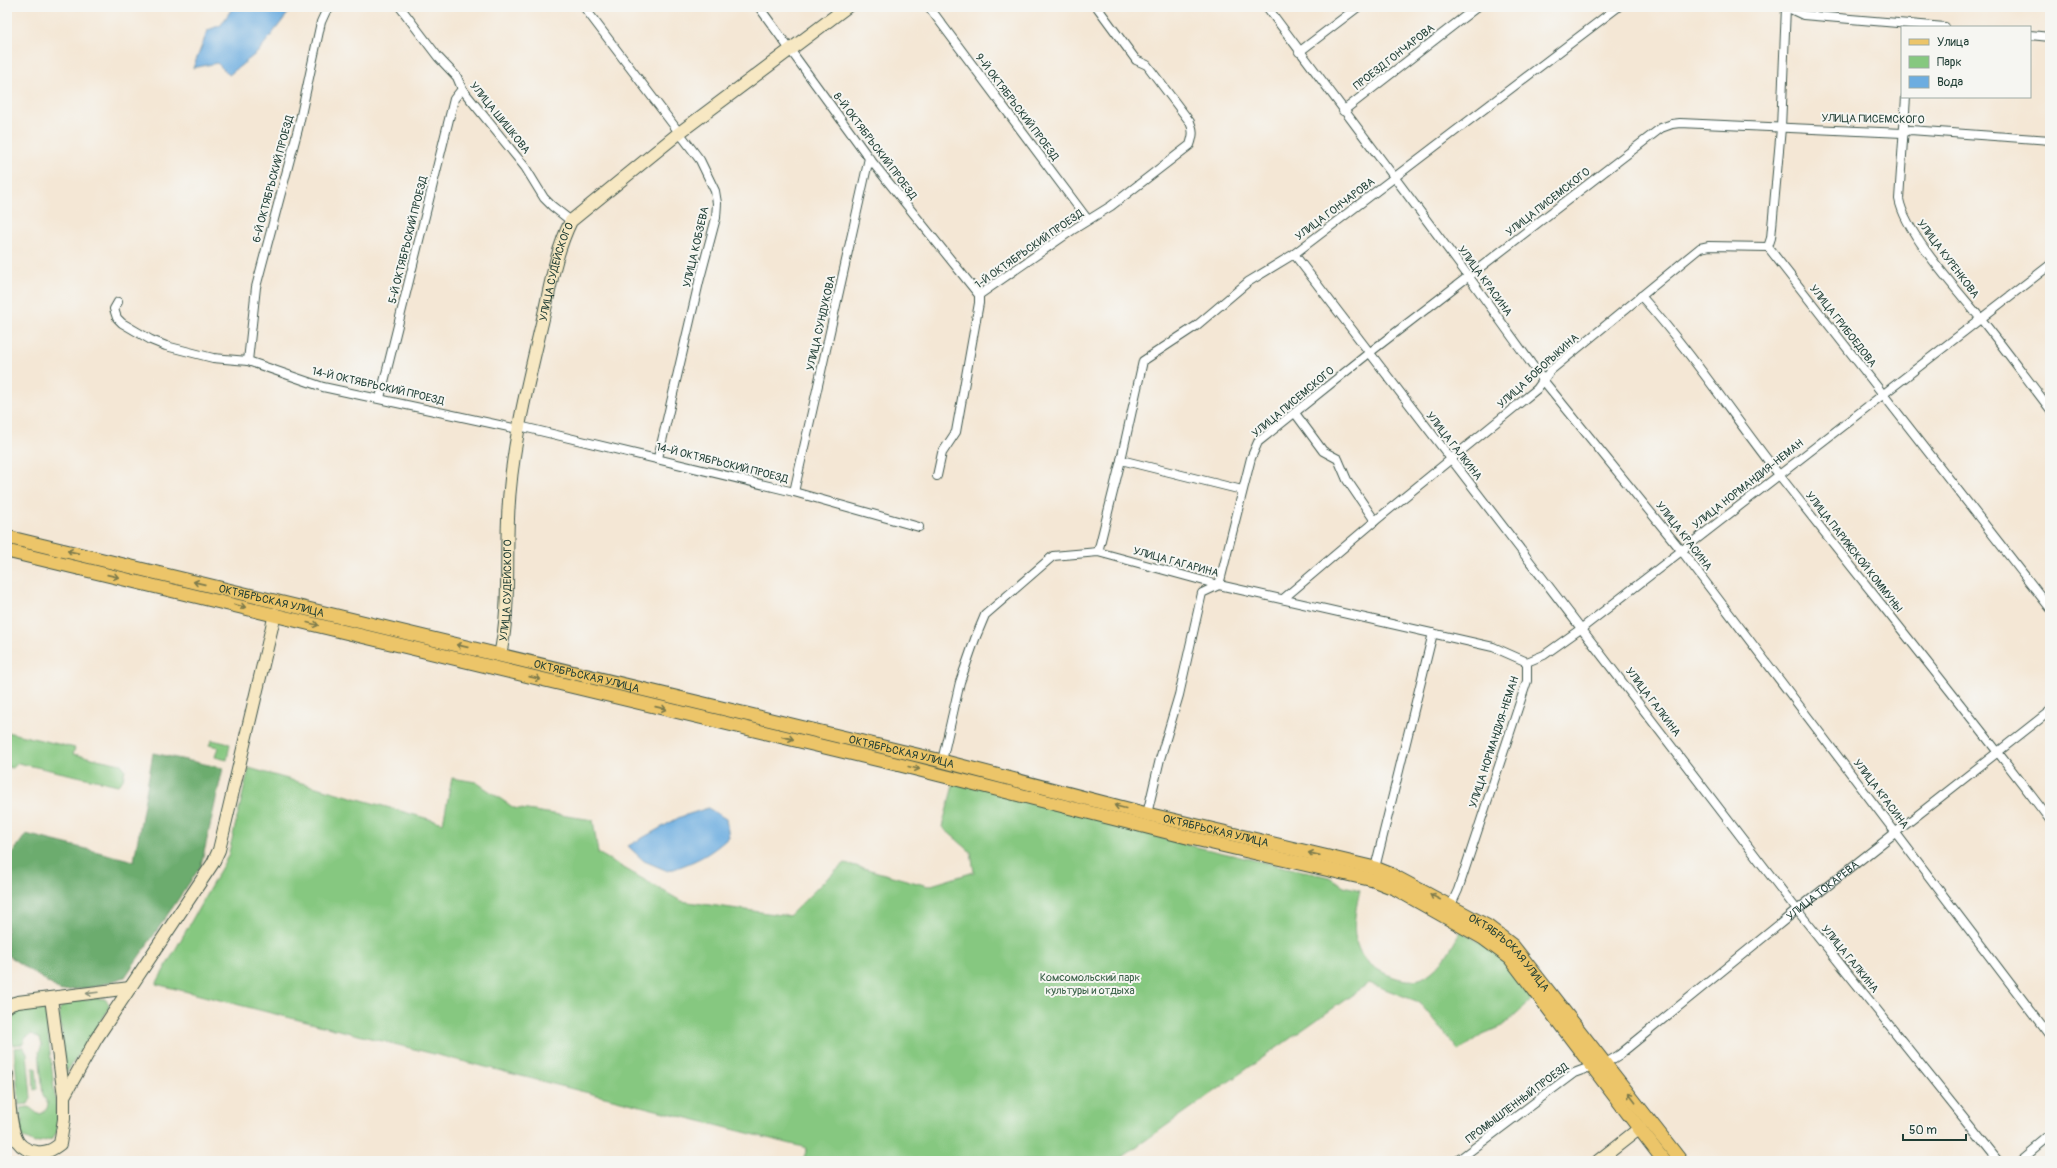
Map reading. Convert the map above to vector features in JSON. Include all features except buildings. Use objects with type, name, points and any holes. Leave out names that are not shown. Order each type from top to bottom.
[{"type":"main road","name":"ОКТЯБРЬСКАЯ УЛИЦА","points":[[7,537],[276,608],[497,669],[900,765],[1192,838],[1374,874],[1390,874],[1451,905],[1487,926],[1513,946],[1606,1063],[1681,1161]]},
{"type":"main road","name":"ОКТЯБРЬСКАЯ УЛИЦА","points":[[7,551],[500,655],[942,761],[1374,874],[1396,889],[1483,938],[1500,950],[1518,968],[1664,1161]]},
{"type":"main road","name":"УЛИЦА СУДЕЙСКОГО","points":[[497,669],[500,655]]},
{"type":"main road","name":"УЛИЦА ТОКАРЕВА","points":[[1593,1066],[1606,1063]]},
{"type":"main road","points":[[1640,1128],[1650,1120]]},
{"type":"street","name":"6-Й ОКТЯБРЬСКИЙ ПРОЕЗД","points":[[248,361],[256,287],[298,129],[321,22],[326,11],[331,7]]},
{"type":"street","name":"УЛИЦА ШИШКОВА","points":[[400,7],[438,57],[457,77],[462,89],[525,167],[544,198],[571,221]]},
{"type":"street","name":"УЛИЦА КОБЗЕВА","points":[[584,7],[700,160],[715,191],[717,203],[716,218],[699,282],[658,458]]},
{"type":"street","name":"8-Й ОКТЯБРЬСКИЙ ПРОЕЗД","points":[[759,7],[869,158],[979,295]]},
{"type":"street","name":"УЛИЦА СУДЕЙСКОГО","points":[[500,655],[507,606],[509,504],[519,428],[556,261],[565,233],[571,221],[679,133],[847,7]]},
{"type":"street","name":"9-Й ОКТЯБРЬСКИЙ ПРОЕЗД","points":[[929,7],[1088,220]]},
{"type":"street","name":"1-Й ОКТЯБРЬСКИЙ ПРОЕЗД","points":[[937,476],[942,452],[956,432],[979,295],[1088,220],[1111,206],[1190,145],[1194,130],[1190,122],[1147,64],[1136,60],[1097,7]]},
{"type":"street","name":"УЛИЦА КРАСИНА","points":[[1267,7],[1343,111],[1469,276],[1543,380],[1681,550],[1896,831],[2050,1036]]},
{"type":"street","points":[[1300,52],[1358,7]]},
{"type":"street","name":"ПРОЕЗД ГОНЧАРОВА","points":[[1343,111],[1477,7]]},
{"type":"street","name":"УЛИЦА ГОНЧАРОВА","points":[[1098,552],[1121,460],[1143,360],[1196,326],[1248,282],[1294,254],[1618,7]]},
{"type":"street","points":[[1768,247],[1771,238],[1781,128],[1786,7],[1803,15],[1911,26]]},
{"type":"street","points":[[2031,35],[2050,37]]},
{"type":"street","name":"5-Й ОКТЯБРЬСКИЙ ПРОЕЗД","points":[[380,398],[454,99],[462,89]]},
{"type":"street","name":"УЛИЦА КУРЕНКОВА","points":[[1906,98],[1899,199],[1901,211],[1909,226],[1962,298],[1981,319],[2050,409]]},
{"type":"street","name":"УЛИЦА ПИСЕМСКОГО","points":[[1218,585],[1250,458],[1258,442],[1369,353],[1661,128],[1680,123],[1903,133],[1910,130],[2050,140]]},
{"type":"street","name":"УЛИЦА СУНДУКОВА","points":[[794,492],[869,158]]},
{"type":"street","name":"УЛИЦА БОБОРЫКИНА","points":[[1283,599],[1374,521],[1537,389],[1550,371],[1700,248],[1710,246],[1768,247]]},
{"type":"street","name":"УЛИЦА ГРИБОЕДОВА","points":[[1768,247],[2050,608]]},
{"type":"street","name":"УЛИЦА ГАЛКИНА","points":[[1294,254],[1797,910],[1998,1161]]},
{"type":"street","name":"УЛИЦА НОРМАНДИЯ-НЕМАН","points":[[1451,905],[1458,890],[1527,681],[1527,662],[1544,655],[1582,628],[1778,474],[1883,395],[2050,265]]},
{"type":"street","name":"УЛИЦА ПАРИЖСКОЙ КОММУНЫ","points":[[1641,296],[1672,330],[1778,474],[1998,751],[2050,820]]},
{"type":"street","name":"14-Й ОКТЯБРЬСКИЙ ПРОЕЗД","points":[[118,302],[114,309],[116,318],[134,331],[166,346],[213,358],[248,361],[323,387],[658,458],[738,480],[794,492],[918,526]]},
{"type":"street","points":[[1296,413],[1323,451],[1338,459],[1347,480],[1374,521]]},
{"type":"street","points":[[1121,460],[1242,490]]},
{"type":"street","name":"УЛИЦА ГАГАРИНА","points":[[942,761],[960,682],[985,615],[1053,556],[1098,552],[1218,585],[1493,647],[1527,662]]},
{"type":"street","points":[[1146,814],[1160,759],[1179,695],[1202,593],[1218,585]]},
{"type":"street","points":[[64,1096],[85,1056],[206,874],[219,850],[276,608]]},
{"type":"street","points":[[1374,874],[1433,634]]},
{"type":"street","name":"УЛИЦА ТОКАРЕВА","points":[[1606,1063],[1621,1053],[1797,910],[2050,710]]},
{"type":"street","points":[[7,1007],[11,1004],[130,988]]},
{"type":"street","points":[[7,1075],[14,1132],[19,1143],[29,1151],[43,1153],[60,1144],[64,1118],[64,1096],[51,998]]},
{"type":"street","name":"ПРОМЫШЛЕННЫЙ ПРОЕЗД","points":[[1457,1161],[1574,1072],[1593,1066]]},
{"type":"street","points":[[1598,1161],[1640,1128]]},
{"type":"street","points":[[2019,1161],[2050,1135]]},
{"type":"green space","points":[[7,732],[75,748],[73,754],[121,764],[125,769],[123,780],[118,785],[18,763],[13,768],[7,767]]},
{"type":"green space","points":[[212,740],[230,744],[227,760],[215,757],[218,747],[209,745]]},
{"type":"green space","points":[[153,753],[223,768],[201,866],[125,977],[94,987],[61,991],[7,955],[7,861],[26,834],[134,861]]},
{"type":"green space","name":"Комсомольский парк культуры и отдыха","points":[[249,768],[443,823],[452,778],[476,782],[514,808],[593,820],[598,853],[681,901],[789,916],[822,883],[845,863],[928,886],[974,872],[971,852],[942,827],[955,778],[1188,845],[1329,877],[1344,886],[1360,890],[1355,917],[1356,941],[1360,951],[1367,961],[1377,969],[1391,976],[1404,980],[1417,980],[1422,978],[1432,972],[1442,961],[1461,931],[1497,953],[1534,998],[1502,1026],[1483,1034],[1459,1051],[1419,1002],[1369,983],[1116,1161],[803,1161],[807,1148],[156,984],[228,856]]},
{"type":"green space","points":[[95,998],[105,999],[109,1004],[109,1009],[66,1073],[59,1010],[62,1006],[70,1002]]},
{"type":"green space","points":[[38,1005],[44,1009],[46,1015],[58,1125],[57,1132],[52,1139],[35,1143],[22,1137],[16,1124],[22,1123],[20,1108],[29,1107],[40,1114],[45,1111],[47,1107],[48,1103],[43,1096],[39,1052],[42,1045],[40,1039],[32,1034],[25,1038],[23,1044],[13,1045],[11,1019],[14,1010],[20,1007]]},
{"type":"green space","points":[[23,1047],[27,1053],[31,1098],[28,1104],[19,1105],[14,1048]]},
{"type":"green space","points":[[33,1068],[36,1068],[38,1089],[34,1090]]},
{"type":"water","points":[[233,7],[293,7],[258,52],[229,75],[217,63],[193,68],[208,30],[221,25]]},
{"type":"water","points":[[708,808],[726,819],[729,837],[708,854],[668,871],[644,861],[628,846],[680,817]]}]
